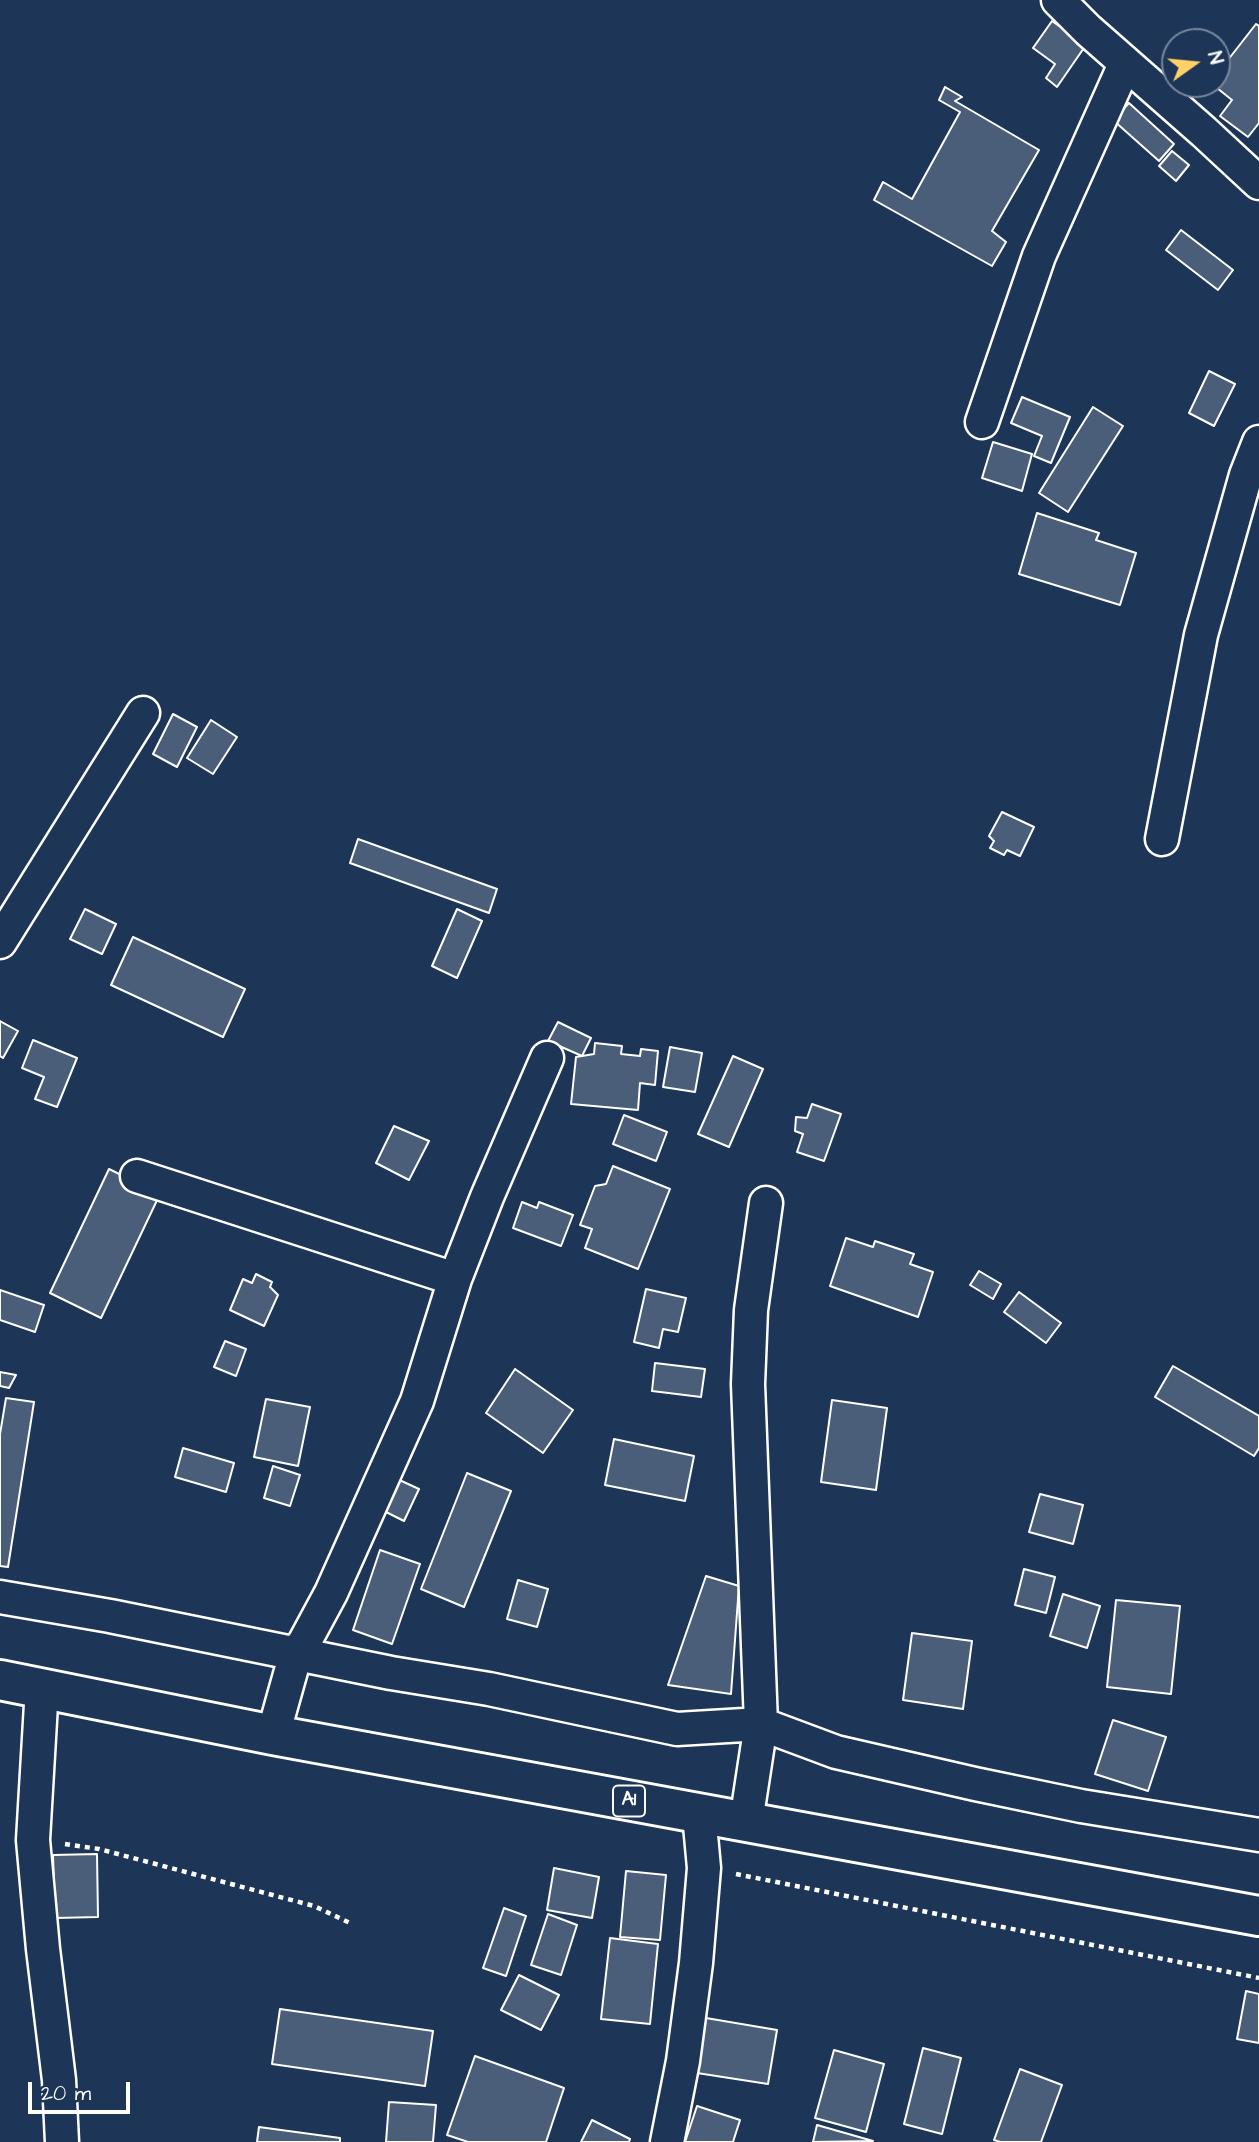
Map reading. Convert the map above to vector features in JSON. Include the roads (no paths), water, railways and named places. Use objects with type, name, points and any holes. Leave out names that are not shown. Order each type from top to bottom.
[{"type":"highway","name":"A1","points":[[0,1680],[273,1735],[1259,1916]]},
{"type":"street","points":[[1058,0],[1125,64],[1204,131],[1259,183]]},
{"type":"street","points":[[982,422],[1039,256],[1125,64]]},
{"type":"street","points":[[1163,839],[1201,635],[1246,475],[1259,442]]},
{"type":"street","points":[[0,942],[143,713]]},
{"type":"street","points":[[273,1735],[296,1653],[331,1593],[417,1401],[455,1279],[487,1196],[547,1058]]},
{"type":"street","points":[[137,1176],[455,1279]]},
{"type":"street","points":[[746,1822],[761,1724],[748,1384],[751,1310],[766,1203]]},
{"type":"street","points":[[0,1597],[110,1616],[391,1673],[489,1689],[677,1729],[761,1724],[836,1752],[975,1784],[1081,1806],[1259,1835]]},
{"type":"street","points":[[42,1688],[33,1840],[59,2080],[62,2142]]},
{"type":"street","points":[[667,2142],[685,2049],[696,1963],[704,1868],[699,1814]]}]
